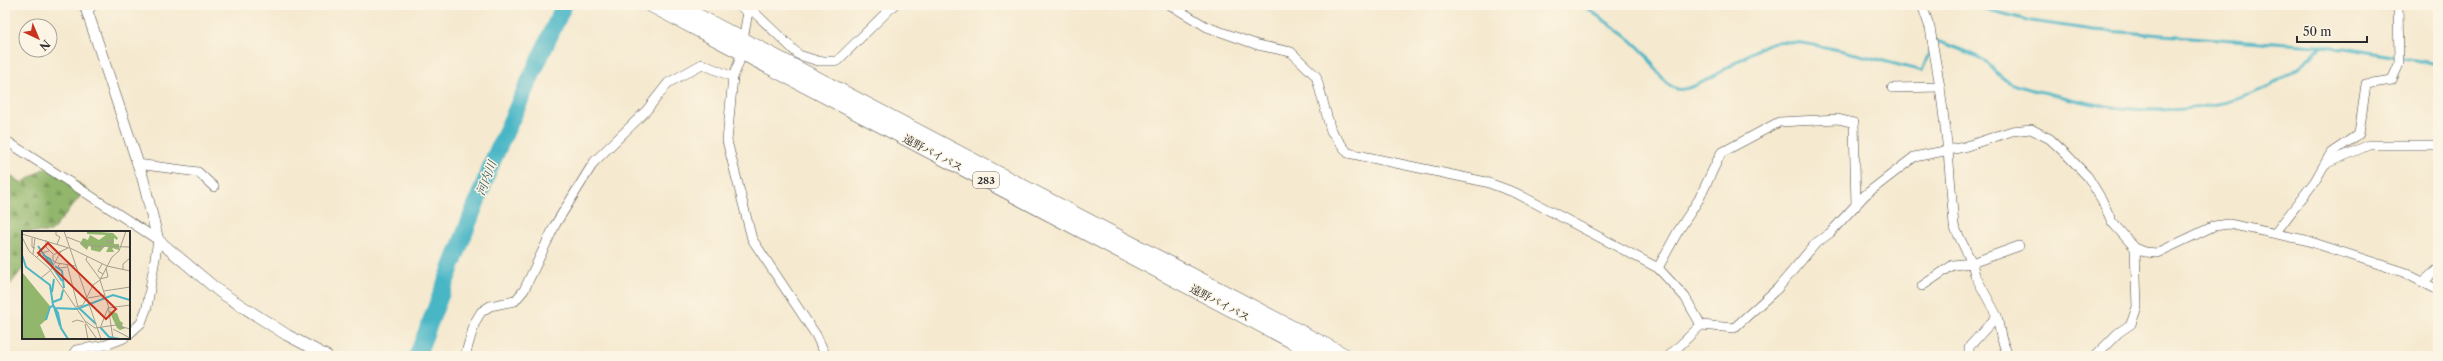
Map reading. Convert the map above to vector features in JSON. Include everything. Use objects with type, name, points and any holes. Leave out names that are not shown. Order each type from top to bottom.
[{"type":"highway","name":"遠野バイパス","points":[[652,5],[741,46],[1190,281],[1345,356]]},
{"type":"highway","name":"遠野バイパス","points":[[676,5],[741,46]]},
{"type":"highway","name":"遠野バイパス","points":[[1190,281],[1321,356]]},
{"type":"street","points":[[738,5],[748,12],[754,12],[799,55],[818,61],[837,61],[894,5]]},
{"type":"street","points":[[1170,5],[1207,27],[1258,45],[1291,52],[1316,76],[1331,131],[1348,153],[1486,182],[1509,190],[1555,212],[1658,268],[1685,297],[1701,325]]},
{"type":"street","points":[[1922,5],[1931,34],[1940,87],[1948,151],[1954,226],[1972,263],[1974,275],[1997,316],[2001,337],[2008,356]]},
{"type":"street","points":[[2276,232],[2325,164],[2331,153],[2359,134],[2366,84],[2392,80],[2399,62],[2398,5]]},
{"type":"street","points":[[88,7],[137,164],[158,240],[147,307],[141,323],[130,333]]},
{"type":"street","points":[[748,12],[733,77],[726,141],[752,239],[816,335],[826,356]]},
{"type":"street","points":[[465,356],[475,322],[482,312],[490,306],[514,301],[524,290],[555,226],[581,180],[594,162],[646,111],[668,83],[702,64],[733,77]]},
{"type":"street","points":[[1892,88],[1940,87]]},
{"type":"street","points":[[1658,268],[1677,233],[1699,199],[1721,153],[1779,122],[1838,118],[1854,122],[1856,206]]},
{"type":"street","points":[[1668,356],[1701,325],[1734,328],[1778,288],[1816,243],[1830,233],[1883,181],[1914,157],[1948,151],[2012,131],[2031,128],[2050,139],[2088,177],[2102,200],[2112,222],[2135,248],[2157,254],[2214,226],[2229,224],[2276,232],[2395,269],[2424,281],[2438,290]]},
{"type":"street","points":[[5,140],[158,240],[220,292],[287,335],[327,356]]},
{"type":"street","points":[[2325,164],[2368,146],[2438,146]]},
{"type":"street","points":[[137,164],[198,172],[214,187]]},
{"type":"street","points":[[1922,286],[1953,266],[1972,263],[2019,246]]},
{"type":"street","points":[[2095,356],[2118,333],[2131,324],[2137,307],[2135,248]]},
{"type":"street","points":[[2424,281],[2438,269]]},
{"type":"street","points":[[1969,356],[1969,347],[1997,316]]},
{"type":"street","points":[[72,356],[76,350],[106,345],[121,339]]},
{"type":"green space","points":[[52,163],[86,189],[52,231],[22,231],[22,269],[5,291],[5,173],[22,183]]},
{"type":"waterway","name":"河内川","points":[[417,356],[493,160],[564,5]]},
{"type":"waterway","points":[[1583,5],[1631,40],[1645,54],[1663,79],[1672,87],[1677,89],[1686,89],[1697,85],[1761,47],[1771,43],[1801,43],[1822,46],[1922,71],[1930,50]]},
{"type":"waterway","points":[[1970,5],[2031,21],[2093,30],[2345,48],[2438,64]]},
{"type":"waterway","points":[[1934,41],[1968,53],[1986,62],[2009,82],[2032,90],[2090,103],[2125,108],[2161,110],[2197,108],[2231,101],[2264,88],[2295,70],[2322,46]]}]
